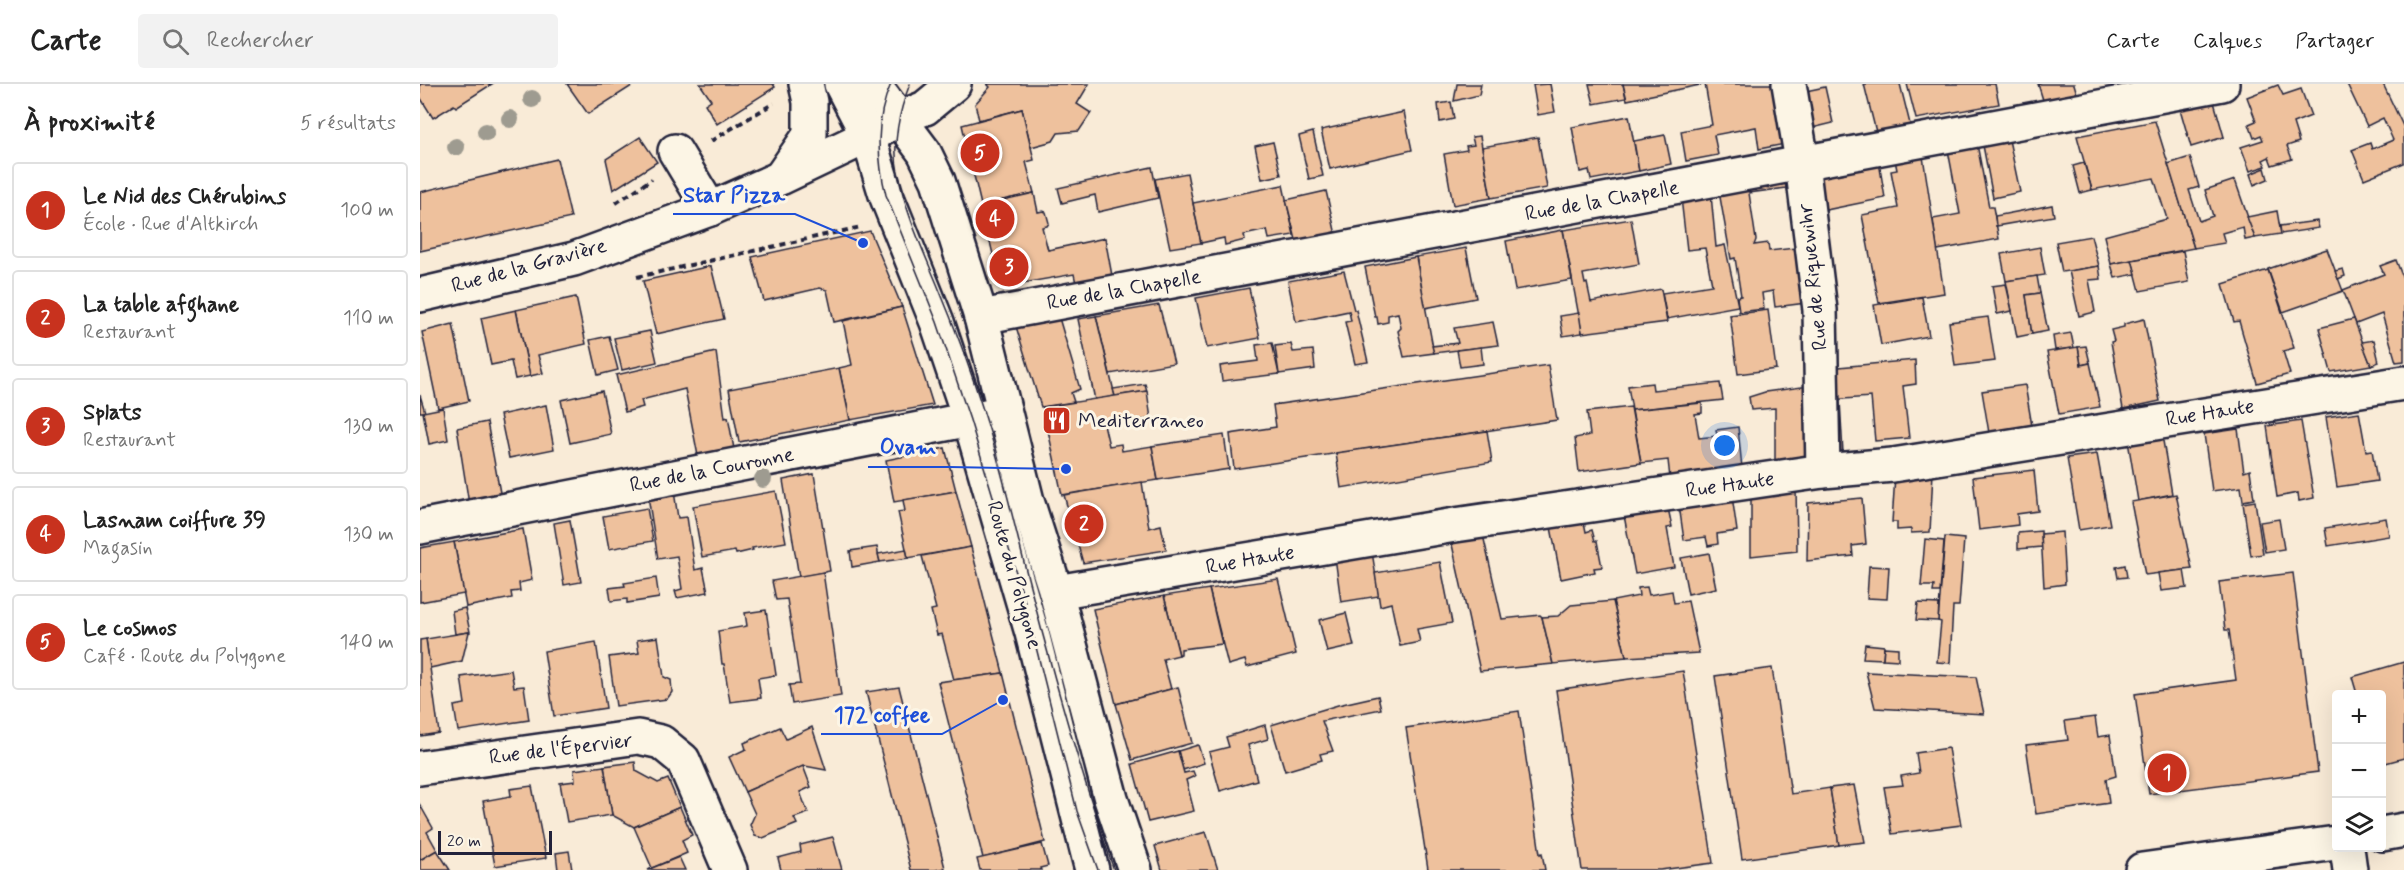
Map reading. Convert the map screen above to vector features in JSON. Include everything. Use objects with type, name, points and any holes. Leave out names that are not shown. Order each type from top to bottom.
[{"type":"street","points":[[780,178],[810,135],[810,102],[806,84]]},
{"type":"street","name":"Route du Polygone","points":[[841,84],[868,136],[895,219],[937,322],[969,420],[1032,633],[1092,870]]},
{"type":"street","name":"Route du Polygone","points":[[873,84],[924,152],[938,181],[981,317],[1028,501],[1056,592],[1111,799],[1135,870]]},
{"type":"street","name":"Route du Polygone","points":[[885,84],[900,118]]},
{"type":"street","name":"Rue de la Gravière","points":[[420,295],[574,259],[710,209],[925,108],[954,84]]},
{"type":"street","name":"Rue de Riquewihr","points":[[1789,84],[1820,310],[1823,471]]},
{"type":"street","name":"Rue de la Chapelle","points":[[981,317],[2222,84]]},
{"type":"street","points":[[678,155],[710,209]]},
{"type":"street","name":"Rue Haute","points":[[1056,592],[1455,525],[1823,471],[1929,460],[2404,383]]},
{"type":"street","name":"Rue de la Couronne","points":[[420,527],[1004,412]]},
{"type":"street","name":"Rue de l'Épervier","points":[[420,768],[638,737],[661,742],[683,760],[730,870]]},
{"type":"street","points":[[2386,833],[2404,830]]},
{"type":"street","points":[[2142,870],[2332,844]]},
{"type":"street","points":[[2348,852],[2350,870]]},
{"type":"path","points":[[613,205],[678,155],[778,100]]},
{"type":"path","points":[[631,278],[895,219]]},
{"type":"building","points":[[420,84],[492,84],[456,107],[454,105],[433,118],[420,97]]},
{"type":"building","points":[[567,84],[635,84],[588,114]]},
{"type":"building","points":[[700,84],[773,84],[775,87],[717,124],[705,104],[711,100]]},
{"type":"building","points":[[987,84],[1089,84],[1077,104],[1091,113],[1079,131],[1058,133],[1053,141],[1031,147],[1022,109],[979,120],[975,104],[990,87]]},
{"type":"building","points":[[1457,84],[1481,84],[1479,95],[1454,101]]},
{"type":"building","points":[[1550,84],[1555,112],[1538,115],[1533,85]]},
{"type":"building","points":[[1589,84],[1623,84],[1626,98],[1594,104]]},
{"type":"building","points":[[1623,84],[1705,84],[1627,100]]},
{"type":"building","points":[[1705,84],[1773,84],[1785,144],[1759,149],[1756,127],[1714,135],[1718,155],[1686,161],[1681,131],[1712,125]]},
{"type":"building","points":[[1864,84],[1900,84],[1911,128],[1877,136]]},
{"type":"building","points":[[1907,84],[1995,84],[1999,104],[1916,119]]},
{"type":"building","points":[[2038,84],[2074,84],[2077,94],[2044,103]]},
{"type":"building","points":[[2111,84],[2136,84],[2115,93]]},
{"type":"building","points":[[2347,84],[2383,84],[2404,128],[2404,163],[2364,179],[2352,150],[2370,143],[2372,149],[2393,140],[2383,118],[2367,126]]},
{"type":"building","points":[[2278,85],[2283,95],[2301,89],[2311,116],[2293,123],[2299,142],[2287,146],[2292,159],[2272,165],[2269,157],[2263,160],[2266,166],[2250,171],[2241,147],[2263,140],[2261,135],[2254,138],[2249,124],[2256,121],[2247,97]]},
{"type":"building","points":[[1825,87],[1833,123],[1808,129],[1801,92]]},
{"type":"building","points":[[2212,95],[2224,137],[2191,147],[2178,102]]},
{"type":"building","points":[[1451,102],[1454,119],[1440,122],[1438,104]]},
{"type":"building","points":[[1022,109],[1034,160],[1026,162],[1034,193],[981,205],[962,125]]},
{"type":"building","points":[[1404,112],[1412,150],[1330,169],[1321,130]]},
{"type":"building","points":[[1629,116],[1639,171],[1591,180],[1589,170],[1580,172],[1572,127]]},
{"type":"building","points":[[2155,121],[2194,248],[2111,264],[2104,236],[2167,219],[2154,178],[2092,190],[2077,136]]},
{"type":"building","points":[[1313,132],[1323,176],[1309,179],[1299,136]]},
{"type":"building","points":[[1665,135],[1671,164],[1639,171],[1634,141]]},
{"type":"building","points":[[2008,135],[2020,192],[1993,198],[1982,140]]},
{"type":"building","points":[[1480,136],[1491,198],[1453,205],[1444,154],[1467,150],[1466,146],[1474,145],[1472,137]]},
{"type":"building","points":[[640,137],[657,162],[613,190],[606,159]]},
{"type":"building","points":[[1538,137],[1547,188],[1491,198],[1482,147]]},
{"type":"building","points":[[1273,142],[1281,175],[1262,179],[1255,146]]},
{"type":"building","points":[[1977,144],[1989,207],[1993,207],[1999,239],[1937,250],[1933,219],[1960,214],[1948,150]]},
{"type":"building","points":[[1922,150],[1944,293],[1879,303],[1862,215],[1898,208],[1891,171],[1897,170],[1894,155]]},
{"type":"building","points":[[2190,157],[2199,187],[2189,190],[2199,221],[2213,216],[2205,190],[2235,180],[2255,238],[2245,240],[2243,227],[2222,233],[2225,243],[2194,248],[2168,164]]},
{"type":"building","points":[[557,159],[571,218],[420,251],[420,192]]},
{"type":"building","points":[[1879,162],[1885,198],[1821,211],[1814,174]]},
{"type":"building","points":[[2084,163],[2092,190],[2080,193],[2073,166]]},
{"type":"building","points":[[1152,167],[1158,198],[1098,212],[1095,195],[1062,203],[1058,188]]},
{"type":"building","points":[[2265,168],[2268,179],[2254,185],[2250,174]]},
{"type":"building","points":[[1187,173],[1201,243],[1170,248],[1155,179]]},
{"type":"building","points":[[1784,176],[1786,188],[1749,193],[1756,240],[1754,245],[1768,243],[1769,251],[1795,248],[1801,288],[1803,288],[1806,303],[1775,307],[1773,291],[1762,293],[1764,309],[1739,312],[1737,297],[1741,296],[1735,258],[1731,259],[1718,186]]},
{"type":"building","points":[[1283,185],[1294,235],[1269,239],[1267,230],[1244,235],[1245,240],[1225,245],[1224,238],[1201,243],[1193,203]]},
{"type":"building","points":[[1326,191],[1336,235],[1297,244],[1286,200]]},
{"type":"building","points":[[1034,193],[1038,212],[1046,212],[1049,223],[1042,227],[1048,250],[1105,238],[1113,281],[1077,288],[1074,274],[1001,287],[981,205]]},
{"type":"building","points":[[1711,195],[1716,247],[1725,245],[1738,306],[1667,319],[1662,293],[1712,285],[1705,248],[1687,250],[1681,198]]},
{"type":"building","points":[[2052,205],[2054,216],[1996,226],[1995,216]]},
{"type":"building","points":[[2277,211],[2281,234],[2255,238],[2247,217]]},
{"type":"building","points":[[1631,219],[1639,264],[1583,274],[1591,302],[1661,289],[1667,322],[1582,333],[1563,230]]},
{"type":"building","points":[[2317,221],[2319,228],[2281,234],[2280,226]]},
{"type":"building","points":[[1563,230],[1572,280],[1515,290],[1506,241]]},
{"type":"building","points":[[870,231],[902,307],[834,322],[827,290],[820,288],[764,301],[752,257]]},
{"type":"building","points":[[2091,236],[2099,266],[2062,272],[2056,242]]},
{"type":"building","points":[[2040,247],[2045,275],[2006,281],[2001,254]]},
{"type":"building","points":[[1466,248],[1476,298],[1425,308],[1416,257]]},
{"type":"building","points":[[2327,249],[2343,291],[2283,312],[2268,269]]},
{"type":"building","points":[[2183,251],[2189,282],[2140,291],[2132,260]]},
{"type":"building","points":[[1416,257],[1434,353],[1404,357],[1398,331],[1401,328],[1398,313],[1388,315],[1388,322],[1378,324],[1365,267]]},
{"type":"building","points":[[2132,260],[2136,274],[2115,278],[2111,264]]},
{"type":"building","points":[[2396,260],[2404,281],[2404,361],[2396,362],[2382,314],[2356,324],[2343,290],[2384,274],[2380,266]]},
{"type":"building","points":[[711,266],[724,319],[656,334],[643,281]]},
{"type":"building","points":[[2099,266],[2101,279],[2089,280],[2095,312],[2079,316],[2069,271]]},
{"type":"building","points":[[2343,269],[2345,276],[2338,279],[2335,271]]},
{"type":"building","points":[[2268,270],[2294,348],[2283,351],[2290,374],[2257,383],[2239,321],[2234,322],[2223,284]]},
{"type":"building","points":[[1344,271],[1368,362],[1355,364],[1345,322],[1351,321],[1349,311],[1296,322],[1288,281]]},
{"type":"building","points":[[2037,276],[2040,293],[2026,295],[2032,334],[2017,337],[2006,281]]},
{"type":"building","points":[[2006,284],[2012,311],[1997,314],[1992,286]]},
{"type":"building","points":[[1249,288],[1260,338],[1207,348],[1196,298]]},
{"type":"building","points":[[2040,293],[2048,331],[2032,334],[2026,295]]},
{"type":"building","points":[[576,297],[586,344],[538,355],[543,373],[530,376],[516,310]]},
{"type":"building","points":[[1922,297],[1929,336],[1881,345],[1874,305]]},
{"type":"building","points":[[1159,305],[1174,363],[1110,374],[1096,316]]},
{"type":"building","points":[[902,307],[933,405],[850,420],[839,368],[852,365],[843,321]]},
{"type":"building","points":[[516,310],[530,376],[515,379],[511,361],[491,365],[481,318]]},
{"type":"building","points":[[1768,310],[1776,369],[1738,374],[1730,315]]},
{"type":"building","points":[[1057,311],[1080,389],[1071,393],[1074,402],[1041,407],[1014,320]]},
{"type":"building","points":[[1579,313],[1582,333],[1563,336],[1560,316]]},
{"type":"building","points":[[1096,316],[1115,396],[1095,400],[1078,319]]},
{"type":"building","points":[[1988,317],[1995,361],[1955,366],[1949,322]]},
{"type":"building","points":[[2144,319],[2160,401],[2123,409],[2111,342],[2114,341],[2111,330]]},
{"type":"building","points":[[2354,319],[2371,365],[2331,372],[2319,328]]},
{"type":"building","points":[[1493,322],[1498,345],[1434,353],[1432,346],[1458,343],[1454,328]]},
{"type":"building","points":[[453,324],[469,401],[438,408],[422,332]]},
{"type":"building","points":[[650,331],[657,362],[622,370],[614,338]]},
{"type":"building","points":[[2071,333],[2074,348],[2055,350],[2053,336]]},
{"type":"building","points":[[609,336],[618,370],[598,375],[590,340]]},
{"type":"building","points":[[2374,340],[2379,362],[2371,365],[2362,342]]},
{"type":"building","points":[[1272,343],[1279,374],[1222,381],[1220,366],[1258,361],[1256,345]]},
{"type":"building","points":[[1291,344],[1293,352],[1313,350],[1315,369],[1279,374],[1275,346]]},
{"type":"building","points":[[2086,346],[2090,363],[2081,365],[2078,347]]},
{"type":"building","points":[[1481,347],[1483,364],[1460,367],[1457,350]]},
{"type":"building","points":[[2078,347],[2081,365],[2090,363],[2100,407],[2059,414],[2047,352]]},
{"type":"building","points":[[716,352],[725,418],[728,417],[735,454],[699,461],[685,389],[641,400],[643,407],[625,412],[616,375]]},
{"type":"building","points":[[1915,360],[1916,384],[1903,386],[1909,438],[1875,441],[1871,397],[1829,400],[1828,368]]},
{"type":"building","points":[[1548,365],[1557,420],[1234,469],[1230,434],[1276,427],[1273,405]]},
{"type":"building","points":[[839,368],[850,420],[739,442],[729,389]]},
{"type":"building","points":[[1652,383],[1653,390],[1720,383],[1723,400],[1632,410],[1628,386]]},
{"type":"building","points":[[1145,384],[1147,391],[1115,396],[1113,389]]},
{"type":"building","points":[[2025,385],[2032,426],[1989,433],[1982,391]]},
{"type":"building","points":[[1809,386],[1808,457],[1775,463],[1775,408],[1751,410],[1749,397],[1765,392]]},
{"type":"building","points":[[602,391],[611,434],[570,443],[561,400]]},
{"type":"building","points":[[1147,391],[1151,419],[1104,424],[1109,446],[1121,444],[1122,451],[1152,446],[1158,480],[1062,495],[1043,407]]},
{"type":"building","points":[[420,395],[425,412],[420,412]]},
{"type":"building","points":[[1829,400],[1840,400],[1843,453],[1830,455]]},
{"type":"building","points":[[1702,403],[1702,413],[1695,414],[1699,438],[1717,436],[1716,430],[1738,427],[1742,468],[1670,478],[1668,460],[1641,463],[1632,410]]},
{"type":"building","points":[[546,405],[554,449],[509,458],[500,415]]},
{"type":"building","points":[[1631,407],[1641,463],[1579,472],[1575,438],[1590,435],[1587,412]]},
{"type":"building","points":[[443,408],[448,440],[429,444],[423,412]]},
{"type":"building","points":[[2359,412],[2366,451],[2372,450],[2377,481],[2337,487],[2326,417]]},
{"type":"building","points":[[2301,421],[2314,498],[2299,501],[2298,493],[2277,497],[2267,426]]},
{"type":"building","points":[[487,422],[501,498],[469,504],[457,428]]},
{"type":"building","points":[[2238,429],[2244,472],[2250,470],[2254,499],[2243,501],[2241,487],[2212,491],[2204,434]]},
{"type":"building","points":[[1487,431],[1492,462],[1341,488],[1336,453]]},
{"type":"building","points":[[1224,435],[1229,469],[1158,480],[1152,446]]},
{"type":"building","points":[[2162,435],[2172,494],[2138,501],[2128,441]]},
{"type":"building","points":[[945,448],[956,491],[894,502],[886,460]]},
{"type":"building","points":[[2097,454],[2110,525],[2079,530],[2067,458]]},
{"type":"building","points":[[2034,470],[2038,511],[2017,514],[2018,525],[1979,530],[1973,477]]},
{"type":"building","points":[[1933,472],[1930,532],[1911,533],[1911,529],[1897,530],[1897,522],[1892,522],[1895,476]]},
{"type":"building","points":[[814,474],[830,571],[799,577],[783,480]]},
{"type":"building","points":[[1142,482],[1149,528],[1161,525],[1166,550],[1083,563],[1064,495]]},
{"type":"building","points":[[1796,486],[1797,551],[1751,556],[1751,490]]},
{"type":"building","points":[[674,491],[678,518],[687,517],[695,570],[703,568],[708,592],[677,598],[675,591],[682,589],[677,556],[658,559],[648,496]]},
{"type":"building","points":[[776,491],[786,542],[752,548],[753,550],[736,554],[735,551],[702,557],[693,506]]},
{"type":"building","points":[[956,491],[971,547],[908,558],[898,512],[905,511],[903,500]]},
{"type":"building","points":[[2176,494],[2192,569],[2145,575],[2131,502]]},
{"type":"building","points":[[1732,496],[1737,531],[1717,534],[1718,544],[1708,546],[1706,537],[1684,540],[1679,505]]},
{"type":"building","points":[[1862,498],[1866,544],[1852,546],[1853,556],[1807,561],[1808,503]]},
{"type":"building","points":[[2255,501],[2263,554],[2251,556],[2243,503]]},
{"type":"building","points":[[1667,503],[1672,527],[1667,528],[1674,567],[1635,574],[1623,510]]},
{"type":"building","points":[[647,508],[653,541],[609,549],[603,516]]},
{"type":"building","points":[[1583,517],[1586,532],[1592,530],[1595,541],[1597,541],[1602,567],[1594,568],[1595,572],[1561,579],[1550,522]]},
{"type":"building","points":[[2386,518],[2389,536],[2328,546],[2325,528]]},
{"type":"building","points":[[2279,519],[2284,549],[2265,552],[2260,522]]},
{"type":"building","points":[[570,520],[581,582],[564,585],[554,523]]},
{"type":"building","points":[[523,529],[532,580],[519,583],[520,591],[511,592],[512,598],[466,607],[454,542]]},
{"type":"building","points":[[2041,531],[2042,547],[2018,549],[2018,533]]},
{"type":"building","points":[[2062,532],[2065,584],[2044,587],[2041,534]]},
{"type":"building","points":[[1483,535],[1502,619],[1540,615],[1553,664],[1480,671],[1451,540]]},
{"type":"building","points":[[1945,537],[1964,539],[1959,606],[1953,606],[1950,663],[1937,662]]},
{"type":"building","points":[[1925,539],[1944,541],[1940,592],[1933,592],[1934,586],[1921,586]]},
{"type":"building","points":[[454,542],[464,594],[420,602],[420,548]]},
{"type":"building","points":[[877,547],[880,562],[852,567],[850,551]]},
{"type":"building","points":[[971,547],[1003,673],[954,680],[942,634],[937,635],[931,610],[936,609],[922,556]]},
{"type":"building","points":[[906,549],[908,558],[880,562],[878,554]]},
{"type":"building","points":[[1372,552],[1379,596],[1341,602],[1335,557]]},
{"type":"building","points":[[1709,553],[1716,588],[1688,594],[1681,558]]},
{"type":"building","points":[[1440,562],[1452,623],[1417,629],[1420,642],[1400,646],[1391,603],[1380,606],[1375,573]]},
{"type":"building","points":[[2125,565],[2127,577],[2118,578],[2116,567]]},
{"type":"building","points":[[1869,566],[1889,567],[1887,599],[1867,598]]},
{"type":"building","points":[[2184,570],[2187,588],[2161,591],[2158,573]]},
{"type":"building","points":[[823,572],[841,696],[792,704],[789,685],[800,684],[787,599],[776,600],[772,581]]},
{"type":"building","points":[[2293,573],[2318,772],[2149,794],[2135,694],[2236,680],[2229,630],[2225,630],[2219,582]]},
{"type":"building","points":[[656,578],[659,598],[627,603],[627,599],[611,601],[609,588]]},
{"type":"building","points":[[1278,579],[1296,654],[1247,667],[1245,660],[1228,665],[1209,589]]},
{"type":"building","points":[[1647,587],[1649,595],[1672,591],[1674,603],[1688,601],[1699,653],[1626,657],[1613,601],[1639,596],[1638,588]]},
{"type":"building","points":[[1209,589],[1222,644],[1181,649],[1179,655],[1164,596]]},
{"type":"building","points":[[1164,596],[1179,655],[1163,659],[1171,689],[1116,704],[1093,609]]},
{"type":"building","points":[[1613,601],[1626,657],[1553,664],[1542,617],[1558,616],[1571,605]]},
{"type":"building","points":[[1918,603],[1939,604],[1938,621],[1916,620]]},
{"type":"building","points":[[465,608],[470,632],[455,634],[452,611]]},
{"type":"building","points":[[766,610],[776,675],[758,678],[761,698],[730,702],[718,631],[747,626],[745,613]]},
{"type":"building","points":[[1346,613],[1354,646],[1327,652],[1319,620]]},
{"type":"building","points":[[469,632],[462,661],[430,668],[426,639]]},
{"type":"building","points":[[658,637],[664,677],[671,680],[672,692],[667,699],[616,706],[609,657],[639,653],[637,640]]},
{"type":"building","points":[[426,639],[439,733],[420,736],[420,640]]},
{"type":"building","points":[[596,642],[606,708],[554,716],[544,651]]},
{"type":"building","points":[[1865,644],[1884,646],[1883,659],[1863,658]]},
{"type":"building","points":[[1884,647],[1898,648],[1898,660],[1883,659]]},
{"type":"building","points":[[2404,662],[2404,758],[2386,763],[2386,690],[2356,690],[2352,677]]},
{"type":"building","points":[[1772,668],[1791,794],[1830,788],[1839,845],[1742,859],[1715,676]]},
{"type":"building","points":[[511,670],[514,687],[524,686],[529,720],[458,731],[454,706],[465,704],[461,677]]},
{"type":"building","points":[[1683,671],[1713,863],[1660,870],[1582,870],[1556,690]]},
{"type":"building","points":[[1866,672],[1976,677],[1984,714],[1875,708]]},
{"type":"building","points":[[1003,673],[1045,842],[983,858],[938,682]]},
{"type":"building","points":[[899,687],[945,868],[911,870],[866,692]]},
{"type":"building","points":[[1178,687],[1192,743],[1132,760],[1116,704]]},
{"type":"building","points":[[1378,696],[1381,709],[1322,721],[1333,751],[1320,754],[1322,760],[1285,771],[1271,725]]},
{"type":"building","points":[[1519,711],[1540,854],[1542,853],[1545,870],[1425,870],[1428,869],[1406,728]]},
{"type":"building","points":[[2095,717],[2098,737],[2110,735],[2116,776],[2106,779],[2109,803],[2036,814],[2026,745],[2068,740],[2065,721]]},
{"type":"building","points":[[1265,725],[1268,739],[1248,745],[1257,780],[1220,791],[1209,752],[1229,747],[1226,737]]},
{"type":"building","points":[[780,727],[786,739],[812,727],[826,770],[805,766],[745,792],[729,757],[746,749],[744,743]]},
{"type":"building","points":[[1198,745],[1204,763],[1183,770],[1178,751]]},
{"type":"building","points":[[1948,748],[1961,825],[1892,834],[1884,787],[1903,785],[1901,776],[1919,773],[1916,753]]},
{"type":"building","points":[[1178,751],[1184,773],[1193,771],[1195,776],[1186,780],[1194,811],[1148,822],[1132,764]]},
{"type":"building","points":[[635,762],[636,771],[658,783],[668,779],[680,807],[634,827],[612,815],[604,766]]},
{"type":"building","points":[[604,766],[612,815],[567,822],[560,783],[575,781],[574,770]]},
{"type":"building","points":[[803,766],[811,787],[800,792],[808,813],[794,818],[797,824],[763,838],[755,836],[750,825],[755,814],[745,792]]},
{"type":"building","points":[[1854,785],[1865,842],[1839,845],[1830,788]]},
{"type":"building","points":[[532,786],[546,858],[495,866],[483,801],[511,796],[510,789]]},
{"type":"building","points":[[420,805],[433,828],[427,832],[437,850],[420,860]]},
{"type":"building","points":[[680,807],[692,835],[682,840],[687,853],[652,868],[634,827]]},
{"type":"building","points":[[1206,832],[1218,870],[1162,870],[1155,846]]},
{"type":"building","points":[[833,837],[842,870],[781,870],[778,858],[801,852],[800,845]]},
{"type":"building","points":[[1042,844],[1048,866],[1040,868],[1041,870],[980,870],[977,859]]},
{"type":"building","points":[[437,850],[450,870],[420,870],[420,860]]},
{"type":"building","points":[[569,851],[572,870],[558,870],[556,853]]},
{"type":"building","points":[[679,857],[685,870],[648,870],[652,868]]},
{"type":"tram line","points":[[891,84],[882,111],[879,139],[886,195],[937,322],[970,420],[1024,599],[1077,811],[1098,870]]},
{"type":"tram line","points":[[910,84],[896,139],[896,162],[901,187],[914,229],[956,333],[985,416],[1057,688],[1114,870]]},
{"type":"place","name":"Le cosmos","points":[[980,153]]},
{"type":"place","name":"Lasnam coiffure 39","points":[[995,219]]},
{"type":"place","name":"Star Pizza","points":[[863,243]]},
{"type":"place","name":"Splats","points":[[1009,267]]},
{"type":"place","name":"Mediterraneo","points":[[1057,421]]},
{"type":"place","name":"Ovam","points":[[1066,469]]},
{"type":"place","name":"La table afghane","points":[[1084,524]]},
{"type":"place","name":"172 coffee","points":[[1003,700]]},
{"type":"place","name":"Le Nid des Chérubins","points":[[2167,773]]}]
